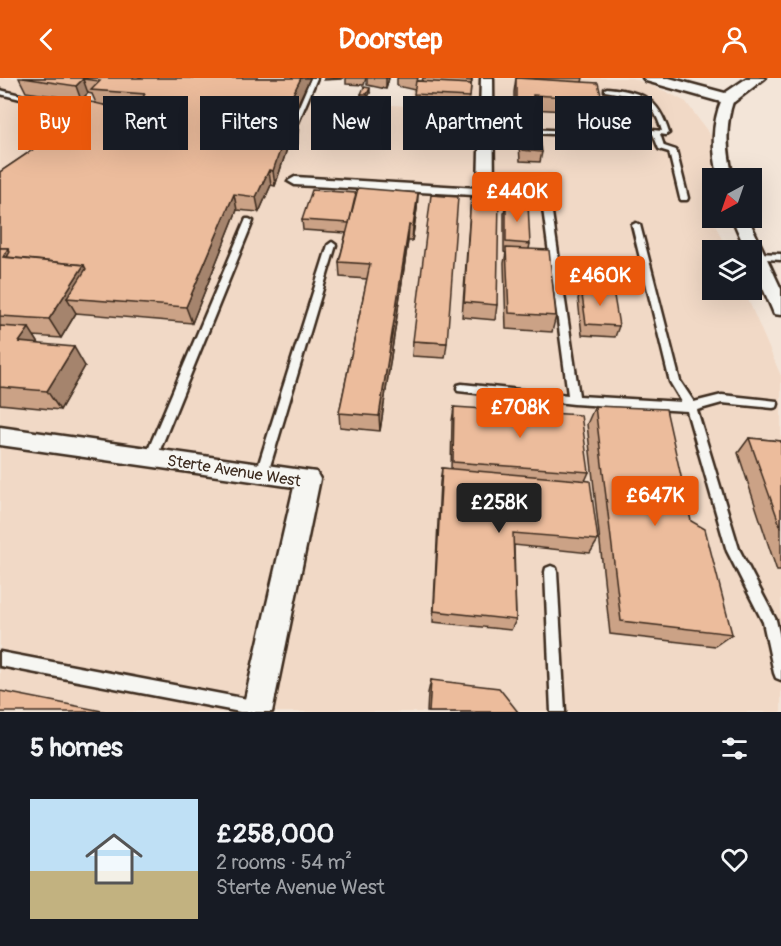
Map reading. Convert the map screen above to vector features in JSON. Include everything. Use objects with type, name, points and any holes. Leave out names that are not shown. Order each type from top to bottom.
[{"type":"street","points":[[487,78],[487,96]]},
{"type":"street","points":[[651,78],[728,99]]},
{"type":"street","points":[[724,168],[719,150],[720,118],[728,99],[757,78]]},
{"type":"street","points":[[295,181],[486,193],[486,150]]},
{"type":"street","points":[[762,269],[781,309]]},
{"type":"street","name":"Sterte Avenue West","points":[[0,436],[308,480],[258,710]]},
{"type":"lane","points":[[299,113],[314,78]]},
{"type":"lane","points":[[543,132],[575,133],[574,124],[666,133],[662,117],[651,101],[633,92],[607,90]]},
{"type":"lane","points":[[2,93],[18,97]]},
{"type":"lane","points":[[656,132],[661,148],[672,150],[684,198]]},
{"type":"lane","points":[[486,193],[546,199],[574,400]]},
{"type":"lane","points":[[151,457],[249,221]]},
{"type":"lane","points":[[636,225],[675,382],[691,407],[733,551],[769,620],[781,673]]},
{"type":"lane","points":[[262,473],[332,245]]},
{"type":"lane","points":[[762,256],[781,257]]},
{"type":"lane","points":[[462,388],[574,400],[691,407],[722,399],[773,404]]},
{"type":"lane","points":[[552,572],[558,712]]},
{"type":"lane","points":[[0,659],[258,710]]},
{"type":"shaded area","points":[[0,78],[314,78],[305,99],[311,99],[311,150],[391,150],[391,105],[403,106],[403,150],[543,150],[543,96],[410,96],[414,78],[632,78],[686,102],[719,147],[724,168],[702,168],[702,228],[717,228],[722,240],[702,240],[702,300],[748,300],[781,376],[781,712],[0,712]]},
{"type":"building","points":[[23,78],[301,78],[292,96],[200,96],[200,150],[280,150],[273,171],[269,170],[256,197],[234,194],[186,307],[67,298],[86,269],[84,265],[7,257],[10,252],[8,248],[0,248],[0,172],[33,150],[91,150],[91,102],[103,105],[103,150],[188,150],[188,96],[144,96],[145,94],[91,90],[100,81],[83,79],[76,86]]},
{"type":"building","points":[[444,78],[472,78],[472,81]]},
{"type":"building","points":[[516,78],[598,83],[601,96],[533,95],[516,96]]},
{"type":"building","points":[[416,81],[471,84],[470,96],[414,94]]},
{"type":"building","points":[[364,87],[370,88],[367,94],[361,94]]},
{"type":"building","points":[[358,188],[418,193],[413,226],[409,225],[379,416],[339,413],[370,264],[339,262]]},
{"type":"building","points":[[312,190],[356,193],[349,223],[302,220]]},
{"type":"building","points":[[431,195],[458,197],[447,343],[413,341]]},
{"type":"building","points":[[471,197],[499,199],[497,305],[464,302]]},
{"type":"building","points":[[506,202],[528,204],[530,244],[506,242]]},
{"type":"building","points":[[0,248],[8,248],[3,257],[84,265],[49,319],[0,316]]},
{"type":"building","points":[[506,248],[549,250],[556,316],[509,313]]},
{"type":"building","points":[[581,288],[613,290],[619,326],[586,324]]},
{"type":"building","points":[[0,326],[29,328],[19,342],[74,347],[47,391],[0,387]]},
{"type":"building","points":[[595,406],[666,409],[691,521],[705,529],[732,634],[621,621]]},
{"type":"building","points":[[454,407],[581,415],[589,472],[453,462]]},
{"type":"building","points":[[749,438],[781,441],[781,528]]},
{"type":"building","points":[[442,468],[590,481],[598,540],[513,533],[516,620],[434,611]]},
{"type":"building","points":[[431,680],[499,688],[518,712],[429,712]]},
{"type":"building","points":[[0,691],[107,712],[0,712]]}]
